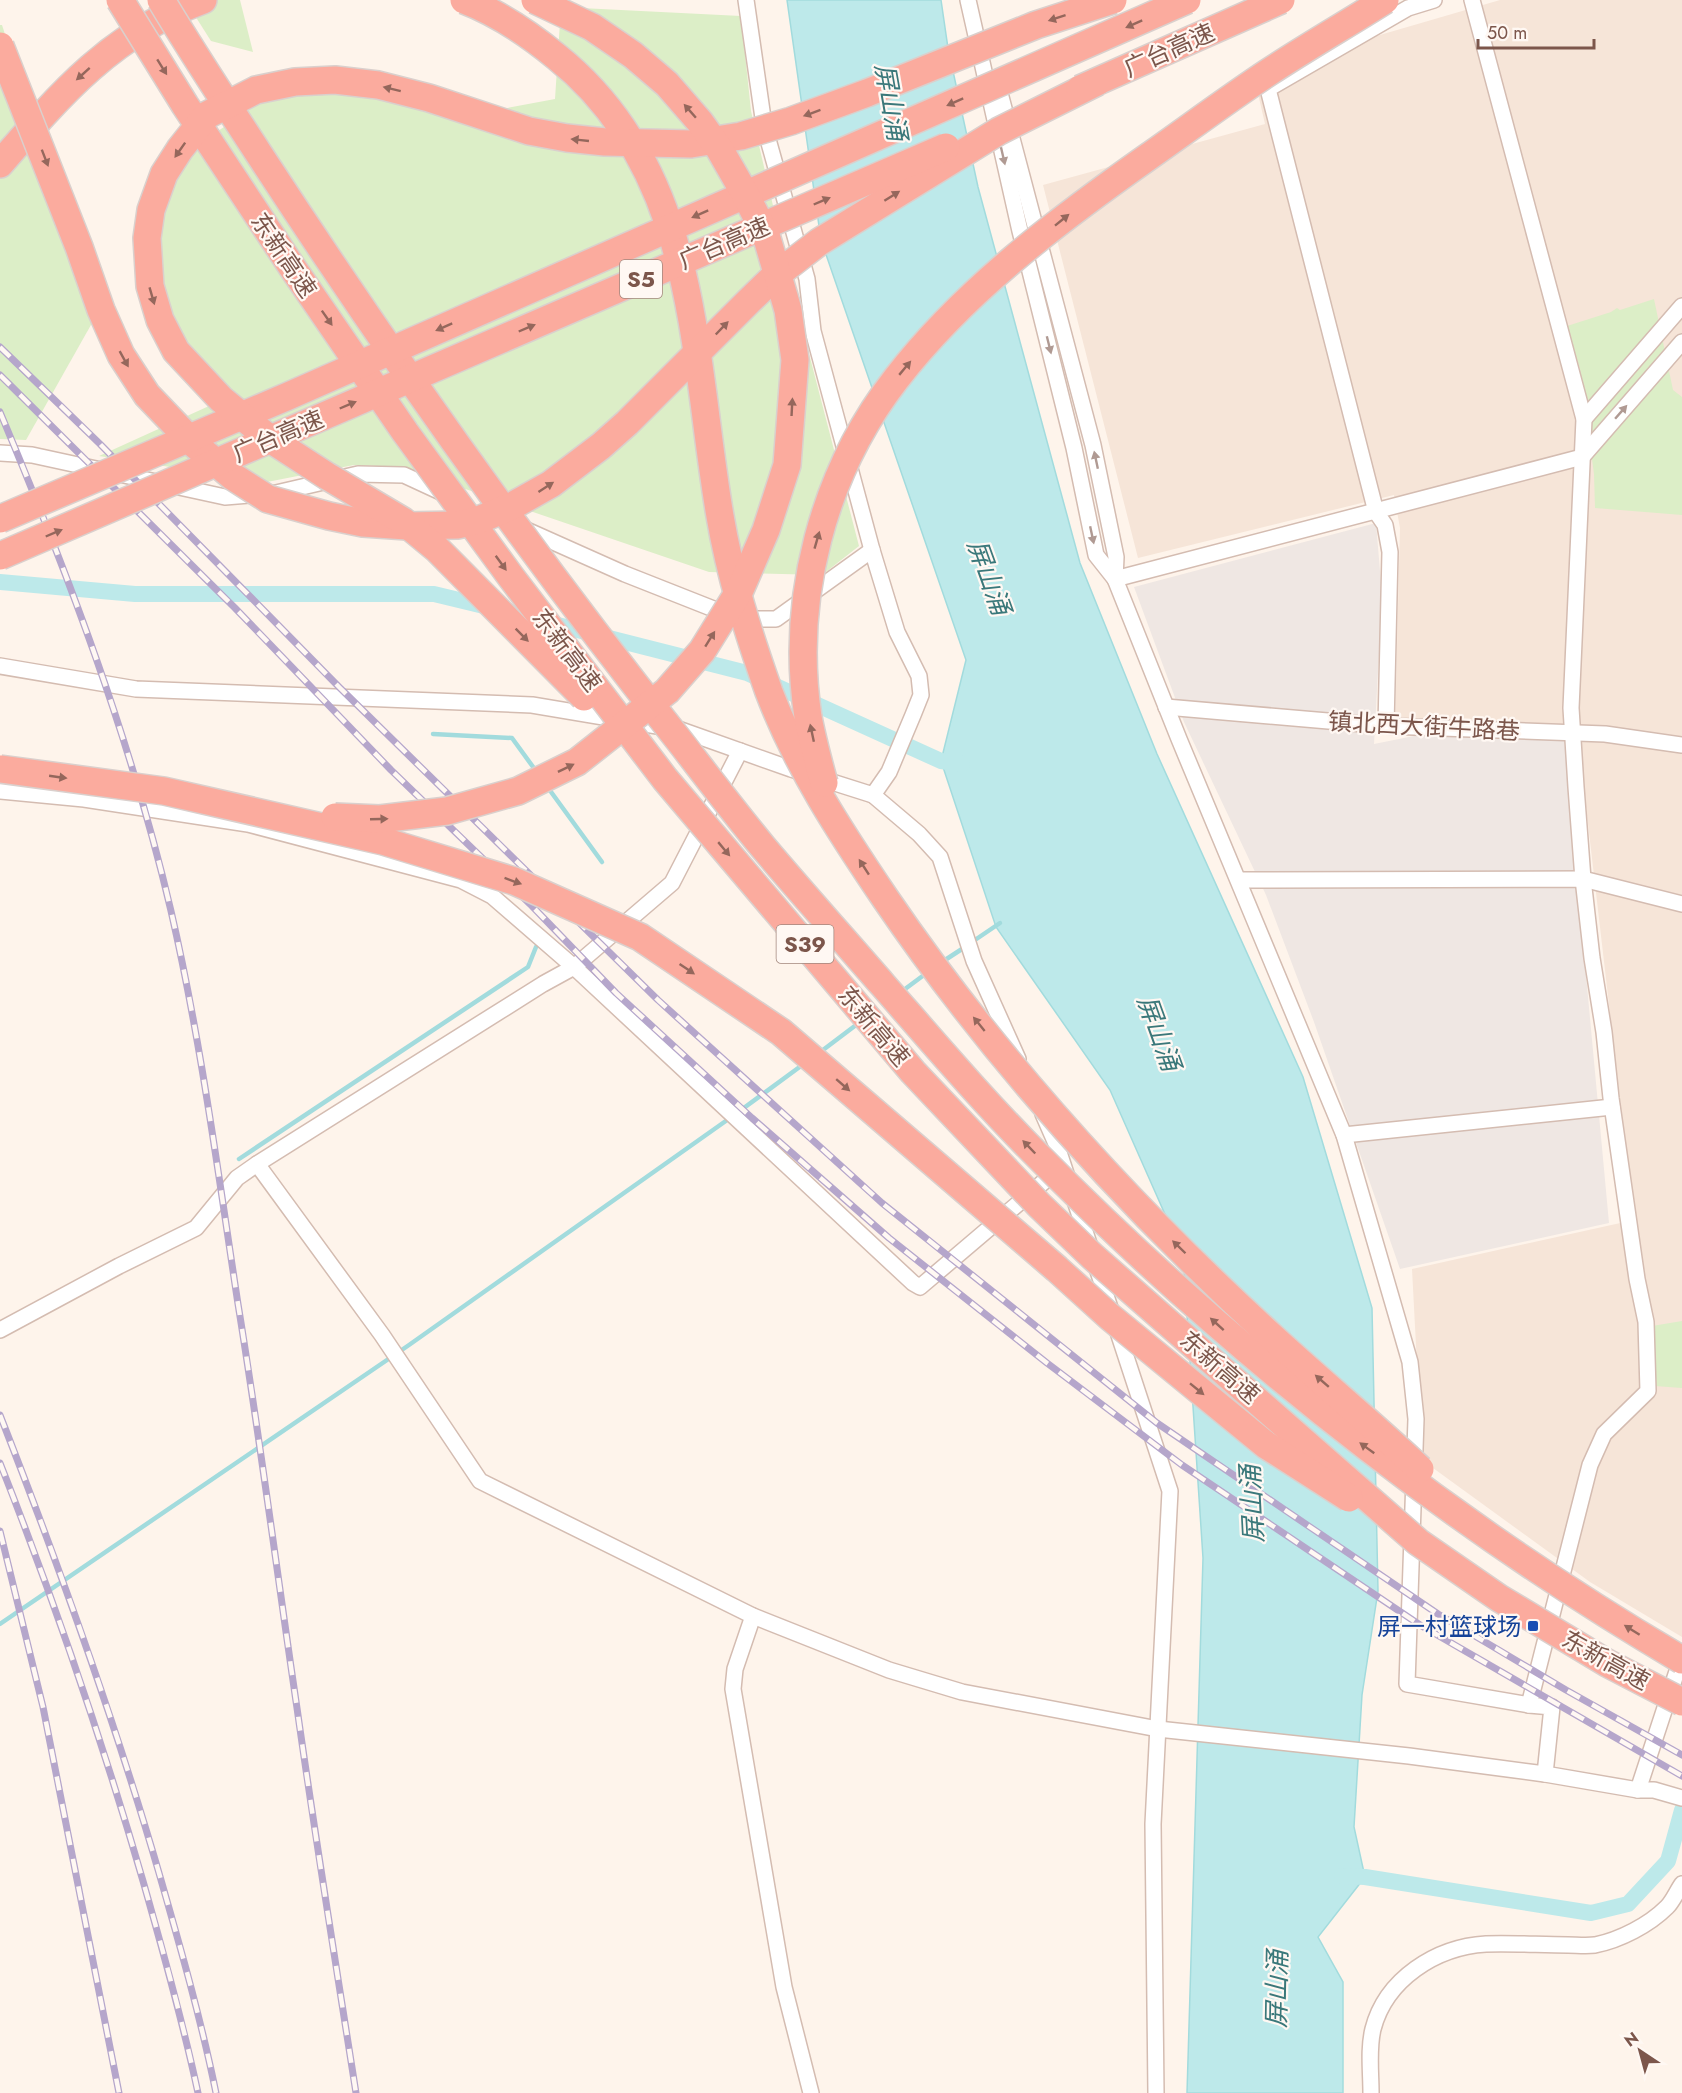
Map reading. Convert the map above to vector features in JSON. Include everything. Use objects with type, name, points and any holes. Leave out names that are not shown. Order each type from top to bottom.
[{"type":"highway","name":"东新高速","points":[[120,0],[185,105],[405,432],[570,656],[665,779],[913,1072],[1039,1205],[1092,1256],[1418,1542],[1499,1598],[1607,1663],[1682,1702]]},
{"type":"highway","name":"东新高速","points":[[161,0],[341,279],[440,422],[627,676],[761,844],[963,1077],[1035,1153],[1110,1226],[1265,1366],[1355,1439],[1488,1534],[1628,1629],[1682,1658]]},
{"type":"highway","points":[[0,164],[57,98],[112,48],[152,23],[203,0]]},
{"type":"highway","points":[[464,0],[509,22],[574,70],[596,93],[618,122],[649,170],[670,225],[688,292],[720,520],[741,608],[755,653],[783,728],[815,789],[899,919],[934,967],[1006,1056],[1085,1148],[1156,1225],[1269,1334],[1395,1445],[1488,1534]]},
{"type":"highway","points":[[258,812],[380,819],[447,811],[518,791],[577,762],[668,692],[702,651],[740,590],[765,530],[787,465],[795,360],[788,310],[766,235],[720,150],[700,122],[667,84],[633,54],[592,27],[535,0]]},
{"type":"highway","points":[[665,779],[437,549],[403,521],[270,439],[221,399],[176,351],[160,320],[150,286],[147,238],[151,210],[164,174],[207,115],[256,90],[295,82],[335,80],[378,85],[429,98],[529,131],[567,138],[605,142],[691,144],[741,136],[791,121],[1036,25],[1113,0]]},
{"type":"highway","name":"广台高速","points":[[0,519],[275,401],[1187,0]]},
{"type":"highway","name":"广台高速","points":[[0,556],[1097,82],[1281,0]]},
{"type":"highway","points":[[841,830],[825,789],[808,715],[804,659],[808,580],[815,545],[826,509],[843,467],[869,417],[924,345],[1021,253],[1076,209],[1270,71],[1385,0]]},
{"type":"highway","points":[[0,45],[71,226],[101,310],[121,355],[147,395],[194,444],[232,476],[268,499],[363,523],[407,526],[457,525],[476,521],[512,507],[551,484],[627,423],[749,301],[819,242],[999,131],[1097,82]]},
{"type":"highway","points":[[0,769],[164,791],[383,841],[514,881],[640,937],[781,1032],[1110,1317],[1266,1445],[1418,1542]]},
{"type":"street","points":[[746,0],[764,125],[807,279],[813,332],[872,550],[897,632],[919,676],[921,695],[889,772],[873,795]]},
{"type":"street","points":[[968,0],[971,17],[997,80],[1093,445],[1116,557],[1115,579],[1344,1135],[1410,1362],[1416,1419],[1407,1684],[1552,1707],[1545,1774]]},
{"type":"street","points":[[1386,726],[1390,552],[1385,525],[1376,512],[1268,89],[1408,8],[1434,0]]},
{"type":"street","points":[[1472,0],[1584,419],[1571,708],[1583,879],[1612,1107],[1637,1279],[1646,1322],[1648,1391],[1604,1434],[1590,1465],[1528,1705]]},
{"type":"street","points":[[1584,419],[1682,306]]},
{"type":"street","points":[[1115,579],[1582,457],[1682,342]]},
{"type":"street","points":[[0,453],[32,455],[225,497],[276,493],[358,474],[404,475],[625,574],[739,619],[776,619],[872,550]]},
{"type":"street","points":[[0,666],[136,689],[532,705],[681,730],[873,795],[920,834],[940,857],[974,961],[1064,1166],[1170,1491],[1153,1824],[1156,2093]]},
{"type":"street","name":"镇北西大街牛路巷","points":[[1166,707],[1386,726],[1605,734],[1682,746]]},
{"type":"street","points":[[0,1330],[195,1228],[237,1178],[257,1164],[543,984],[574,967],[672,883],[740,751]]},
{"type":"street","points":[[0,791],[84,799],[248,824],[461,880],[492,896],[574,967],[920,1287],[1064,1166]]},
{"type":"street","points":[[1239,880],[1583,879],[1682,904]]},
{"type":"street","points":[[1344,1135],[1612,1107]]},
{"type":"street","points":[[257,1164],[404,1366],[480,1480],[753,1616],[889,1670],[962,1692],[1158,1729],[1409,1756],[1545,1774],[1638,1790],[1654,1790],[1682,1798]]},
{"type":"street","points":[[753,1616],[735,1669],[733,1689],[784,1987],[811,2093]]},
{"type":"street","points":[[1638,1790],[1682,1658]]},
{"type":"street","points":[[1371,2093],[1373,2027],[1383,2004],[1403,1979],[1414,1970],[1456,1949],[1485,1944],[1594,1945],[1621,1937],[1647,1923],[1668,1907],[1682,1884]]},
{"type":"shaded area","points":[[1500,0],[1682,0],[1682,1637],[1590,1582],[1422,1460],[1412,1269],[1634,1220],[1577,729],[1395,726],[1400,528],[1394,495],[1138,558],[1043,185],[1265,124],[1253,72]]},
{"type":"shaded area","points":[[1376,523],[1381,583],[1381,617],[1374,744],[1424,734],[1564,738],[1609,1223],[1400,1269],[1314,1022],[1266,895],[1184,722],[1134,587]]},
{"type":"green space","points":[[185,0],[240,0],[253,52],[211,41]]},
{"type":"green space","points":[[561,7],[741,16],[751,111],[794,296],[859,546],[822,575],[709,572],[401,467],[354,465],[267,482],[99,456],[209,406],[176,334],[159,283],[164,198],[190,150],[268,97],[354,90],[448,119],[555,99]]},
{"type":"green space","points":[[0,25],[2,25],[96,316],[26,440],[0,439]]},
{"type":"green space","points":[[1654,299],[1673,390],[1682,397],[1682,515],[1595,508],[1594,474],[1580,369],[1567,326],[1617,308],[1620,310]]},
{"type":"green space","points":[[1682,1321],[1682,1388],[1655,1386],[1652,1326]]},
{"type":"water","name":"屏山涌","points":[[787,0],[941,0],[948,48],[978,187],[1080,563],[1157,754],[1303,1077],[1372,1308],[1378,1591],[1362,1695],[1354,1827],[1365,1877],[1318,1937],[1343,1982],[1343,2093],[1187,2093],[1203,1558],[1183,1255],[1110,1090],[996,927],[941,761],[966,660],[821,240]]},
{"type":"waterway","points":[[0,582],[135,594],[434,594],[492,608]]},
{"type":"waterway","points":[[546,622],[747,673],[941,761],[962,764]]},
{"type":"waterway","points":[[433,734],[512,738],[536,771]]},
{"type":"waterway","points":[[546,785],[602,862]]},
{"type":"waterway","points":[[972,942],[1000,923]]},
{"type":"waterway","points":[[239,1159],[528,967],[536,947]]},
{"type":"waterway","points":[[942,962],[965,947]]},
{"type":"waterway","points":[[901,992],[928,972]]},
{"type":"waterway","points":[[819,1053],[860,1022]]},
{"type":"waterway","points":[[737,1113],[805,1063]]},
{"type":"waterway","points":[[0,1624],[409,1345],[730,1118]]},
{"type":"waterway","points":[[1342,1876],[1365,1877],[1591,1913],[1628,1904],[1668,1861],[1682,1810]]},
{"type":"railway","points":[[0,347],[100,444],[340,688],[658,1000],[882,1203],[1157,1423],[1438,1614],[1682,1755]]},
{"type":"railway","points":[[0,375],[235,608],[391,770],[532,906],[616,993],[752,1118],[889,1238],[1047,1363],[1182,1465],[1420,1625],[1682,1776]]},
{"type":"railway","points":[[0,412],[50,534],[117,721],[155,847],[182,960],[216,1156],[356,2093]]},
{"type":"railway","points":[[0,1415],[64,1585],[142,1815],[182,1955],[216,2093]]},
{"type":"railway","points":[[0,1463],[58,1618],[111,1775],[165,1960],[198,2093]]},
{"type":"railway","points":[[0,1531],[43,1707],[119,2093]]},
{"type":"place","name":"屏一村篮球场","points":[[1533,1626]]}]
